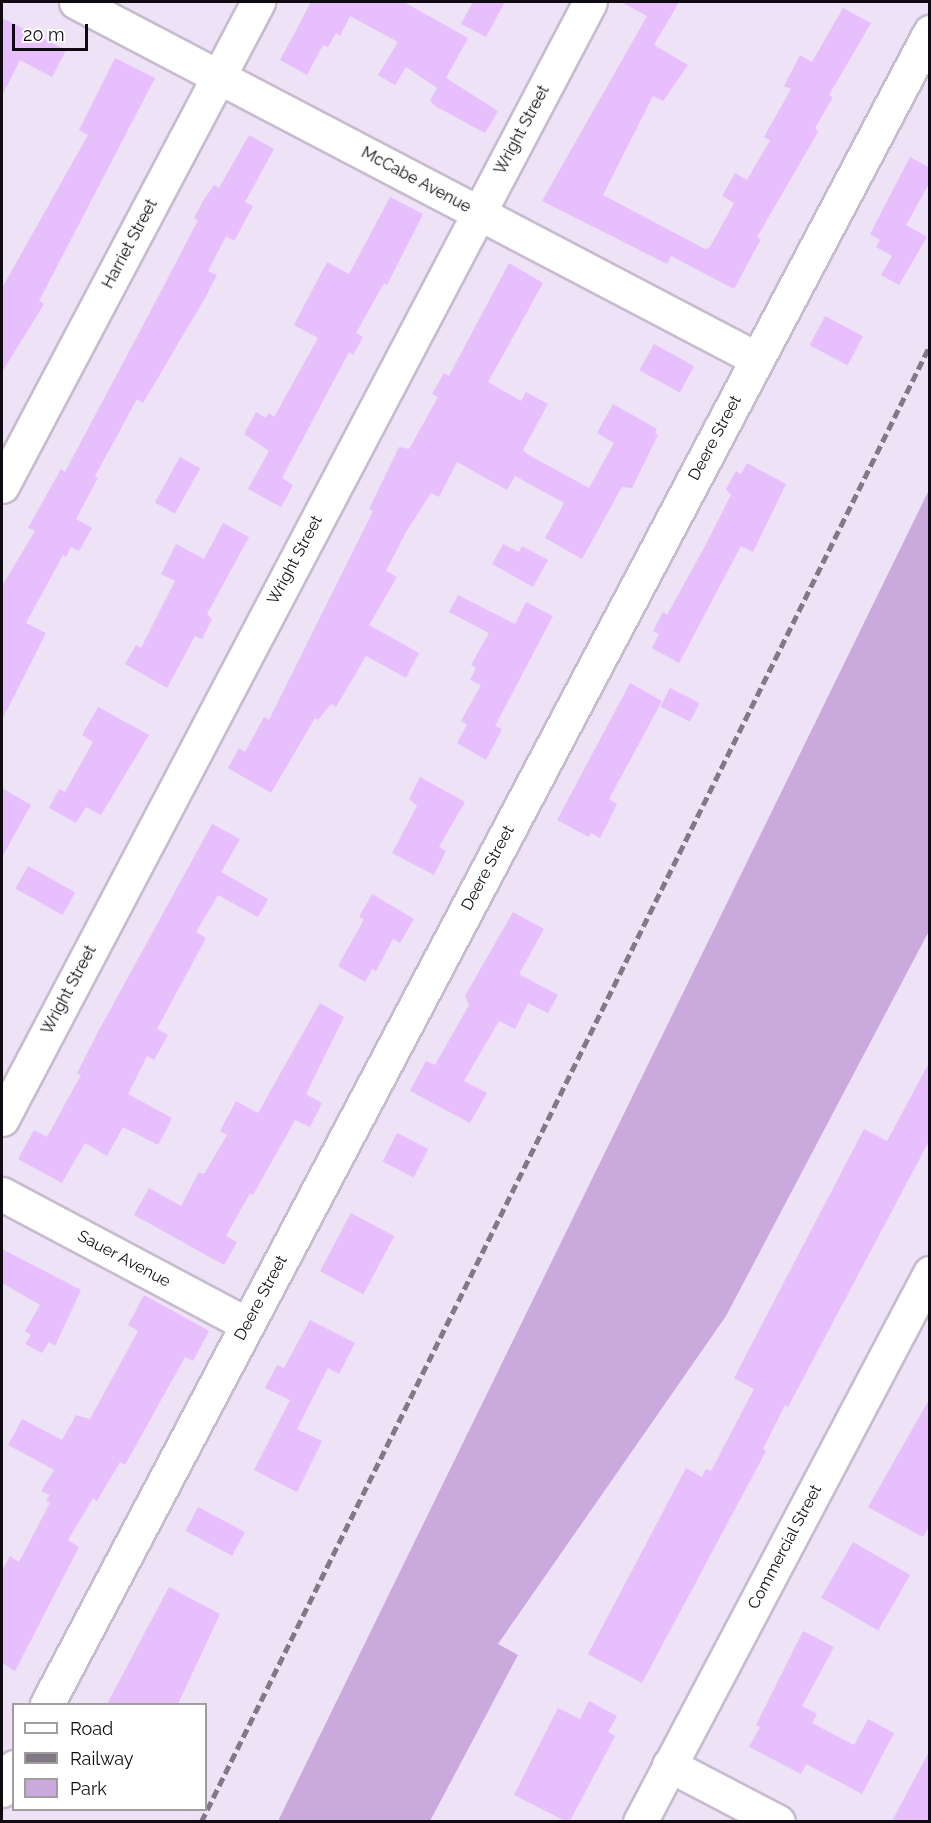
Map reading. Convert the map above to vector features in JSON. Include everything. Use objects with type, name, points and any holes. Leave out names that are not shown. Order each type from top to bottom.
[{"type":"street","name":"McCabe Avenue","points":[[75,2],[757,359]]},
{"type":"street","name":"Harriet Street","points":[[2,486],[258,2]]},
{"type":"street","name":"Wright Street","points":[[2,1119],[590,2]]},
{"type":"street","name":"Deere Street","points":[[47,1703],[930,32]]},
{"type":"street","name":"Sauer Avenue","points":[[2,1194],[247,1324]]},
{"type":"street","name":"Commercial Street","points":[[640,1821],[930,1273]]},
{"type":"street","points":[[669,1765],[778,1821]]},
{"type":"street","points":[[2,1790],[12,1771]]},
{"type":"green space","points":[[929,490],[929,931],[726,1316],[498,1644],[518,1655],[430,1821],[278,1821]]},
{"type":"building","points":[[311,2],[404,2],[468,38],[446,78],[498,111],[485,133],[435,106],[430,101],[437,88],[406,67],[395,85],[378,75],[398,42],[350,16],[340,36],[336,33],[328,47],[323,45],[307,75],[280,60]]},
{"type":"building","points":[[473,2],[505,2],[486,37],[461,24]]},
{"type":"building","points":[[621,2],[679,2],[654,45],[688,65],[663,101],[653,96],[603,195],[705,249],[710,247],[734,203],[722,196],[735,173],[747,180],[770,140],[764,137],[791,89],[784,86],[800,55],[812,62],[843,8],[871,23],[829,95],[833,97],[815,128],[818,132],[757,237],[761,239],[734,289],[671,256],[667,264],[542,201],[647,16]]},
{"type":"building","points":[[2,18],[66,50],[52,77],[20,60],[2,96]]},
{"type":"building","points":[[115,58],[155,78],[39,301],[44,304],[2,372],[2,288],[88,135],[79,130]]},
{"type":"building","points":[[249,135],[274,149],[245,202],[253,206],[234,241],[226,236],[208,271],[217,275],[205,298],[143,403],[137,399],[95,476],[98,478],[76,519],[92,528],[79,551],[71,547],[66,557],[63,555],[26,623],[46,633],[2,720],[2,586],[35,531],[28,528],[61,469],[65,472],[159,295],[198,220],[194,218],[203,201],[214,185],[219,188]]},
{"type":"building","points":[[910,157],[930,168],[930,182],[906,225],[927,237],[899,285],[881,275],[892,256],[876,247],[880,240],[870,234]]},
{"type":"building","points":[[390,197],[423,214],[387,285],[384,283],[356,333],[363,337],[353,355],[349,352],[282,478],[293,485],[281,507],[248,489],[269,451],[244,434],[256,412],[266,418],[269,413],[274,417],[318,338],[294,325],[327,262],[349,274]]},
{"type":"building","points":[[509,263],[543,283],[488,382],[521,401],[526,392],[548,404],[523,450],[589,488],[614,443],[597,433],[613,404],[657,429],[655,433],[658,435],[632,488],[622,487],[582,559],[545,538],[564,503],[515,476],[507,490],[457,462],[439,497],[431,493],[406,532],[386,571],[397,577],[369,625],[419,653],[406,678],[366,656],[336,707],[331,704],[318,720],[315,718],[271,793],[228,768],[239,748],[245,752],[264,717],[269,720],[373,511],[369,509],[399,447],[409,449],[438,397],[432,394],[444,373],[449,376]]},
{"type":"building","points":[[825,316],[863,336],[847,365],[810,345]]},
{"type":"building","points":[[654,344],[694,366],[680,393],[639,370]]},
{"type":"building","points":[[180,457],[200,468],[175,514],[155,502]]},
{"type":"building","points":[[747,463],[786,484],[753,552],[741,546],[679,663],[652,648],[659,634],[653,631],[663,612],[667,615],[705,546],[731,495],[726,489],[736,471],[741,474]]},
{"type":"building","points":[[223,523],[249,537],[207,614],[212,619],[202,639],[195,636],[167,688],[125,664],[136,645],[141,648],[175,581],[161,574],[176,544],[204,559]]},
{"type":"building","points":[[503,544],[519,552],[522,546],[548,560],[533,587],[492,564]]},
{"type":"building","points":[[458,595],[515,624],[526,602],[553,616],[495,726],[502,729],[486,760],[457,743],[467,725],[461,721],[481,685],[470,680],[476,668],[471,665],[489,633],[449,612]]},
{"type":"building","points":[[630,683],[662,701],[609,799],[617,804],[600,838],[591,833],[589,837],[557,820]]},
{"type":"building","points":[[670,688],[699,703],[690,722],[660,707]]},
{"type":"building","points":[[98,707],[149,735],[101,815],[86,807],[76,823],[49,808],[59,789],[65,792],[93,742],[82,735]]},
{"type":"building","points":[[420,777],[465,802],[439,847],[446,851],[434,875],[392,853],[417,806],[409,799]]},
{"type":"building","points":[[2,788],[31,805],[2,857]]},
{"type":"building","points":[[212,824],[240,839],[221,872],[268,899],[258,917],[218,895],[196,932],[206,938],[157,1029],[168,1035],[154,1060],[147,1056],[128,1094],[172,1118],[158,1145],[123,1127],[107,1156],[85,1143],[62,1183],[18,1159],[34,1130],[47,1137],[81,1075],[77,1073],[99,1030]]},
{"type":"building","points":[[28,866],[75,892],[63,915],[15,889]]},
{"type":"building","points":[[372,894],[414,919],[400,943],[393,939],[376,971],[372,969],[365,982],[338,966],[364,919],[359,917]]},
{"type":"building","points":[[513,912],[544,929],[519,974],[558,995],[548,1013],[528,1003],[515,1029],[499,1021],[464,1081],[487,1093],[470,1123],[410,1091],[426,1061],[435,1065],[469,1005],[465,996]]},
{"type":"building","points":[[320,1003],[344,1017],[306,1094],[322,1103],[310,1127],[295,1120],[253,1195],[250,1193],[226,1236],[237,1242],[224,1265],[134,1215],[149,1188],[181,1206],[199,1172],[204,1174],[227,1135],[220,1131],[236,1101],[258,1113]]},
{"type":"building","points":[[930,1061],[930,1139],[788,1407],[785,1405],[763,1449],[766,1451],[642,1683],[588,1654],[686,1468],[702,1477],[706,1469],[711,1471],[754,1389],[734,1378],[864,1129],[887,1141]]},
{"type":"building","points":[[397,1133],[428,1149],[414,1177],[382,1162]]},
{"type":"building","points":[[351,1213],[394,1236],[363,1294],[320,1271]]},
{"type":"building","points":[[2,1249],[81,1290],[55,1346],[49,1342],[42,1353],[25,1344],[31,1335],[25,1331],[40,1305],[2,1283]]},
{"type":"building","points":[[144,1295],[209,1331],[193,1361],[185,1357],[125,1465],[120,1462],[97,1501],[93,1498],[68,1540],[79,1547],[15,1671],[2,1663],[2,1571],[10,1556],[19,1562],[50,1503],[46,1501],[50,1495],[41,1491],[54,1470],[8,1445],[22,1419],[62,1440],[76,1415],[90,1419],[138,1331],[128,1325]]},
{"type":"building","points":[[310,1320],[355,1343],[339,1374],[328,1368],[297,1429],[322,1441],[297,1492],[254,1470],[290,1400],[265,1388],[277,1365],[284,1368]]},
{"type":"building","points":[[930,1398],[930,1525],[923,1537],[868,1507]]},
{"type":"building","points":[[198,1507],[245,1532],[232,1556],[185,1531]]},
{"type":"building","points":[[853,1542],[910,1575],[878,1630],[821,1597]]},
{"type":"building","points":[[169,1587],[220,1614],[178,1703],[108,1703]]},
{"type":"building","points":[[803,1631],[834,1647],[802,1706],[817,1714],[812,1723],[854,1745],[868,1719],[894,1733],[862,1794],[806,1764],[801,1774],[749,1747],[760,1727],[756,1725]]},
{"type":"building","points":[[589,1701],[617,1716],[608,1732],[615,1736],[570,1821],[565,1821],[514,1795],[558,1708],[580,1719]]},
{"type":"building","points":[[930,1750],[930,1821],[892,1821]]},
{"type":"railway","points":[[207,1810],[930,345]]},
{"type":"railway","points":[[201,1822],[206,1811]]}]
